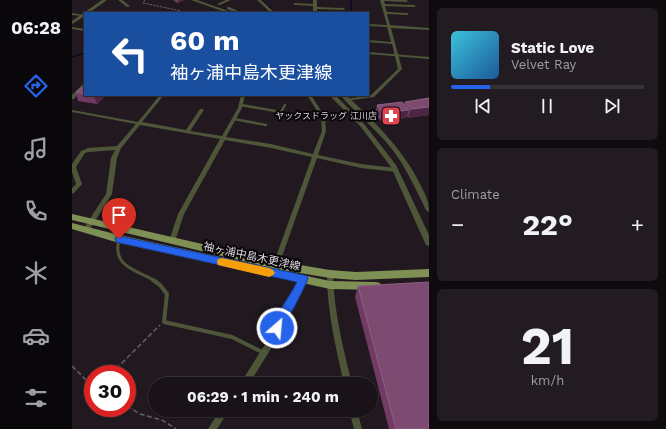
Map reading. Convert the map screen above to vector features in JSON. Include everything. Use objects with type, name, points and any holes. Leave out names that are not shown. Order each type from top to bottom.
[{"type":"main road","points":[[72,218],[89,226],[172,241],[276,265],[330,274],[356,276],[429,273]]},
{"type":"main road","name":"袖ヶ浦中島木更津線","points":[[72,226],[89,226],[119,239],[330,285],[388,286]]},
{"type":"street","points":[[87,12],[105,0]]},
{"type":"street","points":[[120,0],[128,6]]},
{"type":"street","points":[[193,0],[229,12]]},
{"type":"street","points":[[205,0],[239,12]]},
{"type":"street","points":[[219,4],[229,0]]},
{"type":"street","points":[[259,0],[272,12]]},
{"type":"street","points":[[315,0],[315,12]]},
{"type":"street","points":[[346,97],[372,96],[399,70],[400,66],[396,56],[394,42],[382,0],[406,1]]},
{"type":"street","points":[[295,4],[343,9]]},
{"type":"street","points":[[383,5],[414,6]]},
{"type":"street","points":[[386,13],[407,14]]},
{"type":"street","points":[[72,14],[82,15]]},
{"type":"street","points":[[72,23],[82,15]]},
{"type":"street","points":[[369,25],[429,28]]},
{"type":"street","points":[[72,28],[84,30]]},
{"type":"street","points":[[369,41],[394,42]]},
{"type":"street","points":[[369,53],[429,58]]},
{"type":"street","points":[[72,98],[84,86]]},
{"type":"street","points":[[89,226],[109,194],[114,158],[119,148],[161,96]]},
{"type":"street","points":[[172,241],[182,214],[234,119],[241,105],[243,96]]},
{"type":"street","points":[[276,265],[314,155],[323,136],[324,121],[310,96]]},
{"type":"street","points":[[333,96],[363,126],[378,144],[396,170],[429,243]]},
{"type":"street","points":[[346,97],[373,124],[399,154],[407,166],[429,210]]},
{"type":"street","points":[[187,132],[202,110]]},
{"type":"street","points":[[72,111],[314,155],[361,166],[396,170]]},
{"type":"street","points":[[72,192],[79,184],[73,167],[83,152],[88,150],[119,148]]},
{"type":"street","points":[[330,274],[330,285],[338,340],[346,377]]},
{"type":"street","points":[[249,377],[274,337],[280,320],[292,303],[303,279]]},
{"type":"street","points":[[212,429],[220,417]]},
{"type":"street","points":[[355,417],[358,429]]},
{"type":"lane","points":[[241,105],[282,112],[285,105]]},
{"type":"lane","points":[[234,119],[266,125]]},
{"type":"lane","points":[[119,239],[117,251],[120,261],[129,268],[158,283],[166,291],[168,299],[164,311],[164,322],[232,337],[264,353]]},
{"type":"path","points":[[145,0],[143,3],[181,11]]},
{"type":"path","points":[[120,365],[164,322]]},
{"type":"path","points":[[72,366],[84,378]]},
{"type":"path","points":[[136,412],[162,420],[176,429]]},
{"type":"building","points":[[81,88],[84,88],[84,94],[76,92]]},
{"type":"building","points":[[429,98],[429,107],[411,109],[405,102]]},
{"type":"building","points":[[402,102],[409,110],[383,113],[377,105]]},
{"type":"building","points":[[429,282],[429,429],[396,429],[358,286]]},
{"type":"waterway","points":[[261,0],[275,12]]},
{"type":"waterway","points":[[351,0],[351,12]]},
{"type":"waterway","points":[[72,57],[84,53]]},
{"type":"slow traffic","points":[[222,262],[269,273]]},
{"type":"place","name":"ヤックスドラッグ 江川店","points":[[391,116]]},
{"type":"route","points":[[119,239],[274,274],[303,279],[292,303],[280,320],[277,328]]}]
